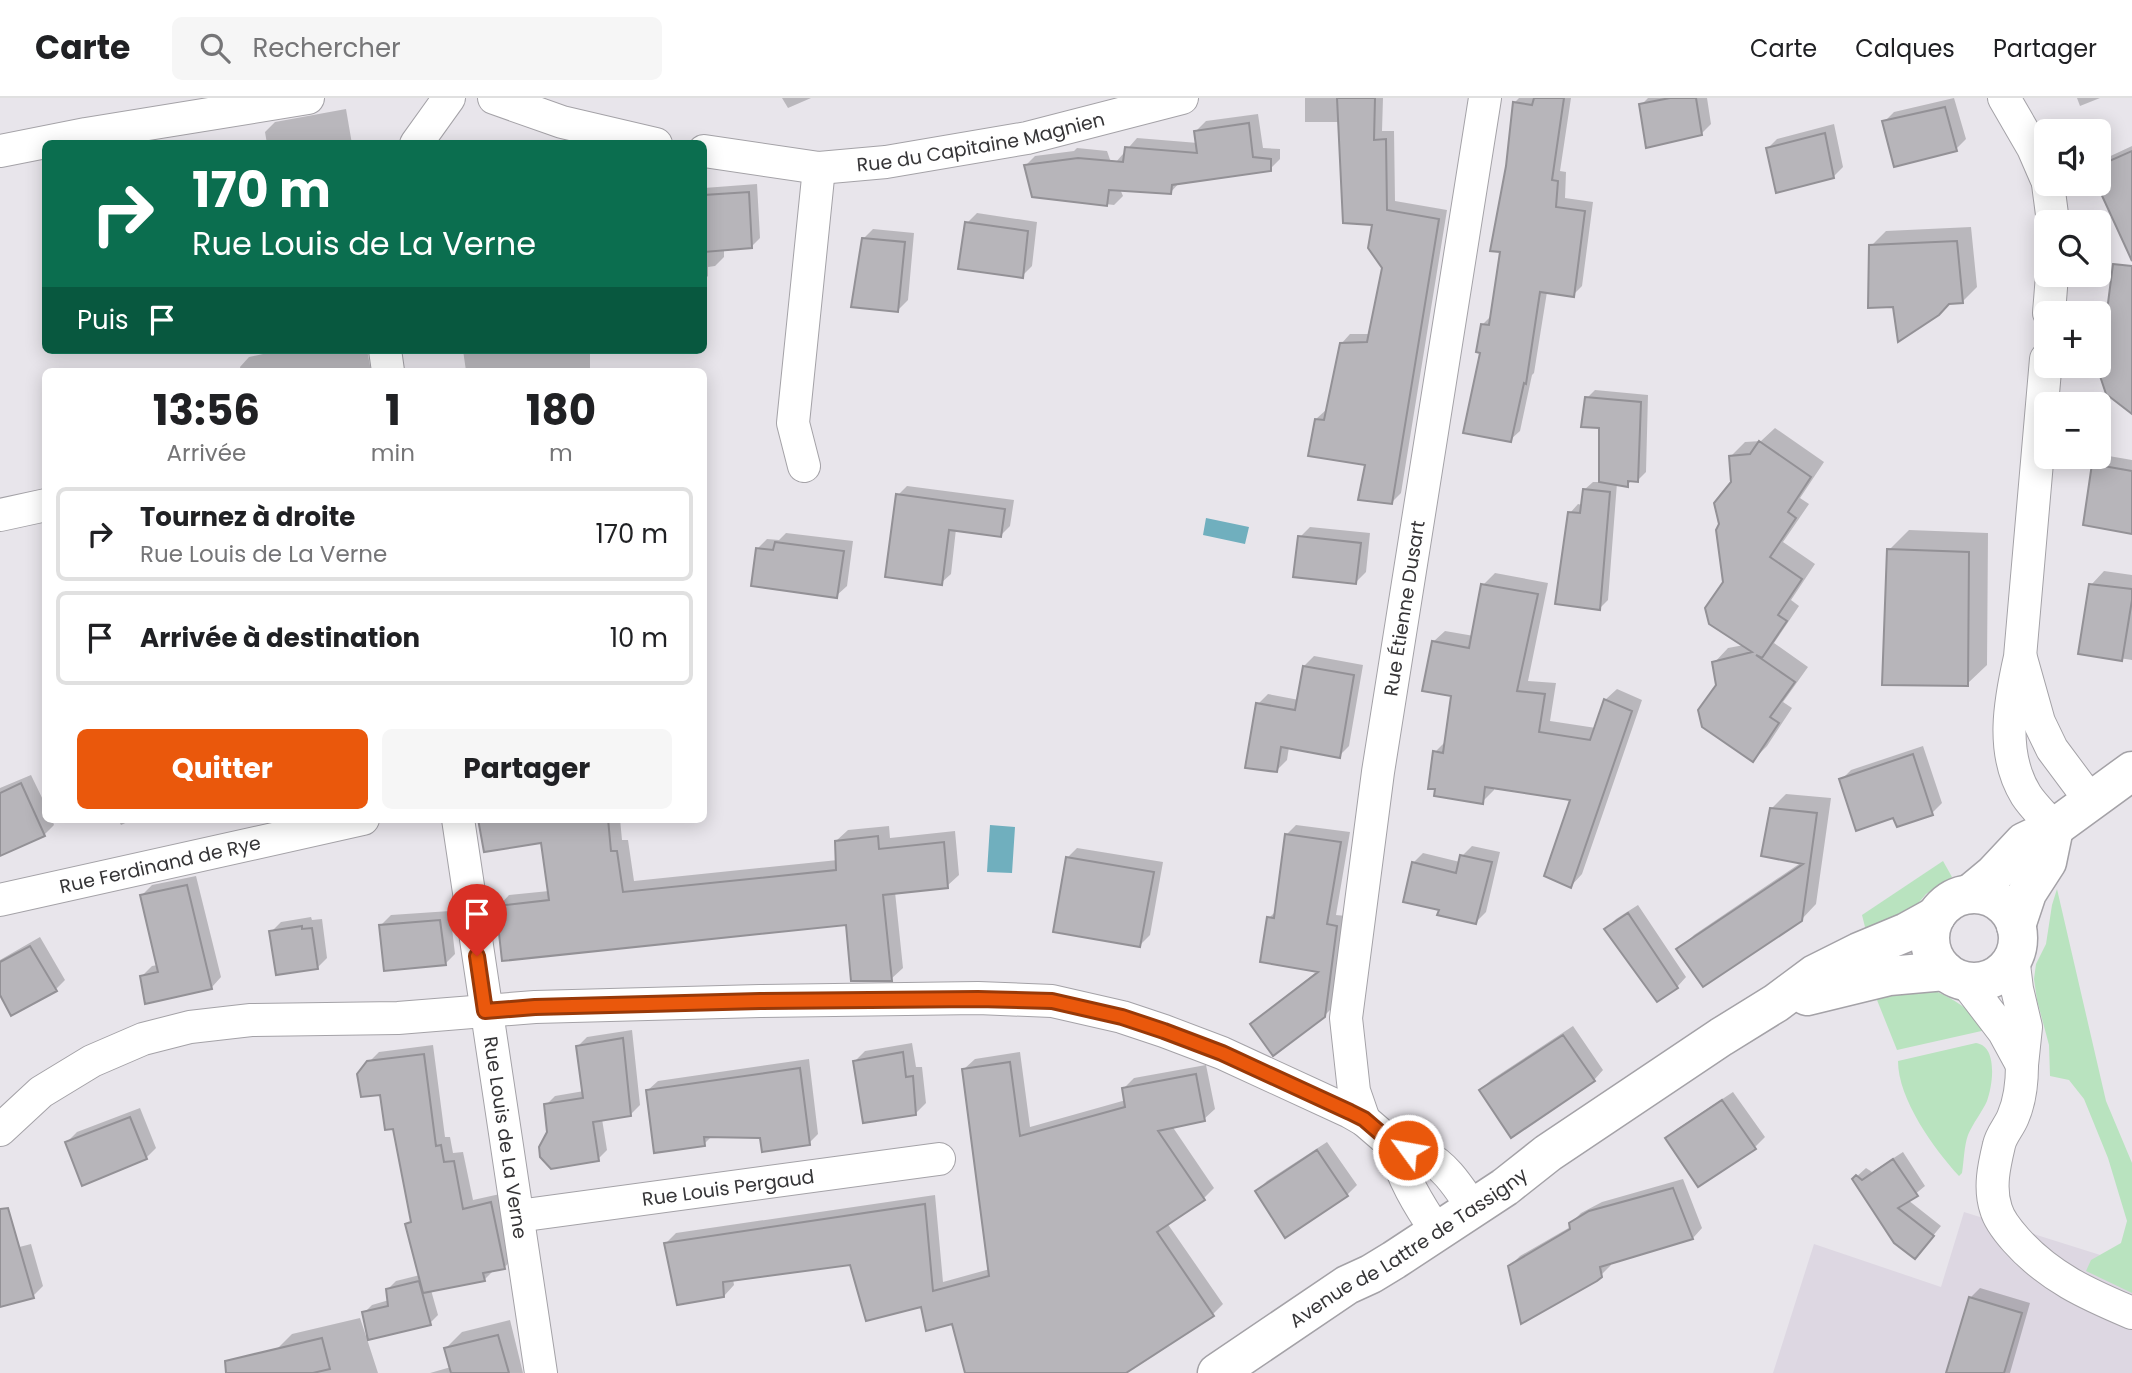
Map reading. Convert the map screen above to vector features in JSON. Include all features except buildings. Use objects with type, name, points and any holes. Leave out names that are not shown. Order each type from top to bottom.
[{"type":"main road","points":[[1776,1003],[1815,974],[1859,952],[1907,933],[1936,916],[1950,901],[1970,894],[1994,874],[2024,842],[2054,828],[2132,771]]},
{"type":"main road","points":[[1936,916],[1930,945],[1938,964],[1955,976],[1973,982],[1989,979],[2004,970],[2015,942],[2027,893],[2047,862],[2054,828]]},
{"type":"main road","points":[[1970,894],[1988,896],[2002,905],[2015,942]]},
{"type":"main road","points":[[1776,1003],[1889,976],[1955,976]]},
{"type":"main road","name":"Avenue de Lattre de Tassigny","points":[[1217,1373],[1347,1284],[1371,1274],[1505,1187],[1598,1119],[1776,1003]]},
{"type":"street","points":[[56,140],[308,98]]},
{"type":"street","points":[[419,140],[449,98]]},
{"type":"street","points":[[494,98],[562,122],[639,140]]},
{"type":"street","name":"Rue du Capitaine Magnien","points":[[707,151],[819,168],[886,162],[1027,138],[1182,98]]},
{"type":"street","name":"Rue Étienne Dusart","points":[[1364,1119],[1354,1091],[1346,1018],[1380,759],[1485,98]]},
{"type":"street","points":[[2004,98],[2034,150]]},
{"type":"street","points":[[0,151],[42,143]]},
{"type":"street","points":[[804,466],[793,423],[819,168]]},
{"type":"street","points":[[2044,378],[2020,657],[2011,699],[2010,730],[2012,760],[2019,780],[2027,796],[2054,828]]},
{"type":"street","points":[[0,515],[42,506]]},
{"type":"street","points":[[2020,657],[2039,722],[2052,749],[2090,800]]},
{"type":"street","name":"Rue Ferdinand de Rye","points":[[0,900],[345,823]]},
{"type":"street","name":"Rue Louis de La Verne","points":[[459,823],[541,1373]]},
{"type":"street","points":[[2015,942],[2017,989],[2026,1027],[2020,1096],[2014,1116],[2000,1141],[1994,1167],[1992,1189],[1996,1210],[2006,1229],[2053,1275],[2132,1313]]},
{"type":"street","points":[[1955,976],[2004,1032],[2022,1065]]},
{"type":"street","points":[[0,1130],[41,1091],[92,1061],[143,1039],[190,1027],[251,1020],[398,1018],[535,1007],[760,1001],[1052,1001],[1122,1017],[1175,1035],[1234,1058],[1364,1119],[1393,1144],[1424,1155],[1440,1166],[1453,1179],[1472,1208]]},
{"type":"street","points":[[1393,1144],[1399,1169],[1437,1232]]},
{"type":"street","name":"Rue Louis Pergaud","points":[[518,1216],[939,1159]]},
{"type":"shaded area","points":[[1964,1212],[2132,1265],[2132,1373],[1773,1373],[1814,1244],[1941,1287]]},
{"type":"green space","points":[[1943,861],[1952,877],[1926,894],[1915,907],[1867,935],[1862,915]]},
{"type":"green space","points":[[2057,889],[2106,1101],[2132,1163],[2132,1293],[2086,1271],[2091,1260],[2121,1243],[2127,1221],[2108,1158],[2084,1099],[2069,1080],[2050,1076],[2049,1045],[2034,979],[2036,964],[2046,944]]},
{"type":"green space","points":[[1931,989],[1961,1005],[1975,1016],[1986,1030],[1897,1050],[1875,995]]},
{"type":"green space","points":[[1976,1043],[1988,1051],[1991,1058],[1991,1086],[1987,1101],[1968,1135],[1962,1173],[1959,1176],[1919,1123],[1904,1091],[1898,1061]]},
{"type":"water","points":[[1206,518],[1249,527],[1245,544],[1203,535]]},
{"type":"water","points":[[990,825],[1015,827],[1012,873],[987,872]]},
{"type":"route","points":[[477,956],[485,1011],[535,1007],[760,1001],[1052,1001],[1122,1017],[1222,1053],[1364,1119],[1393,1144],[1408,1150]]}]
